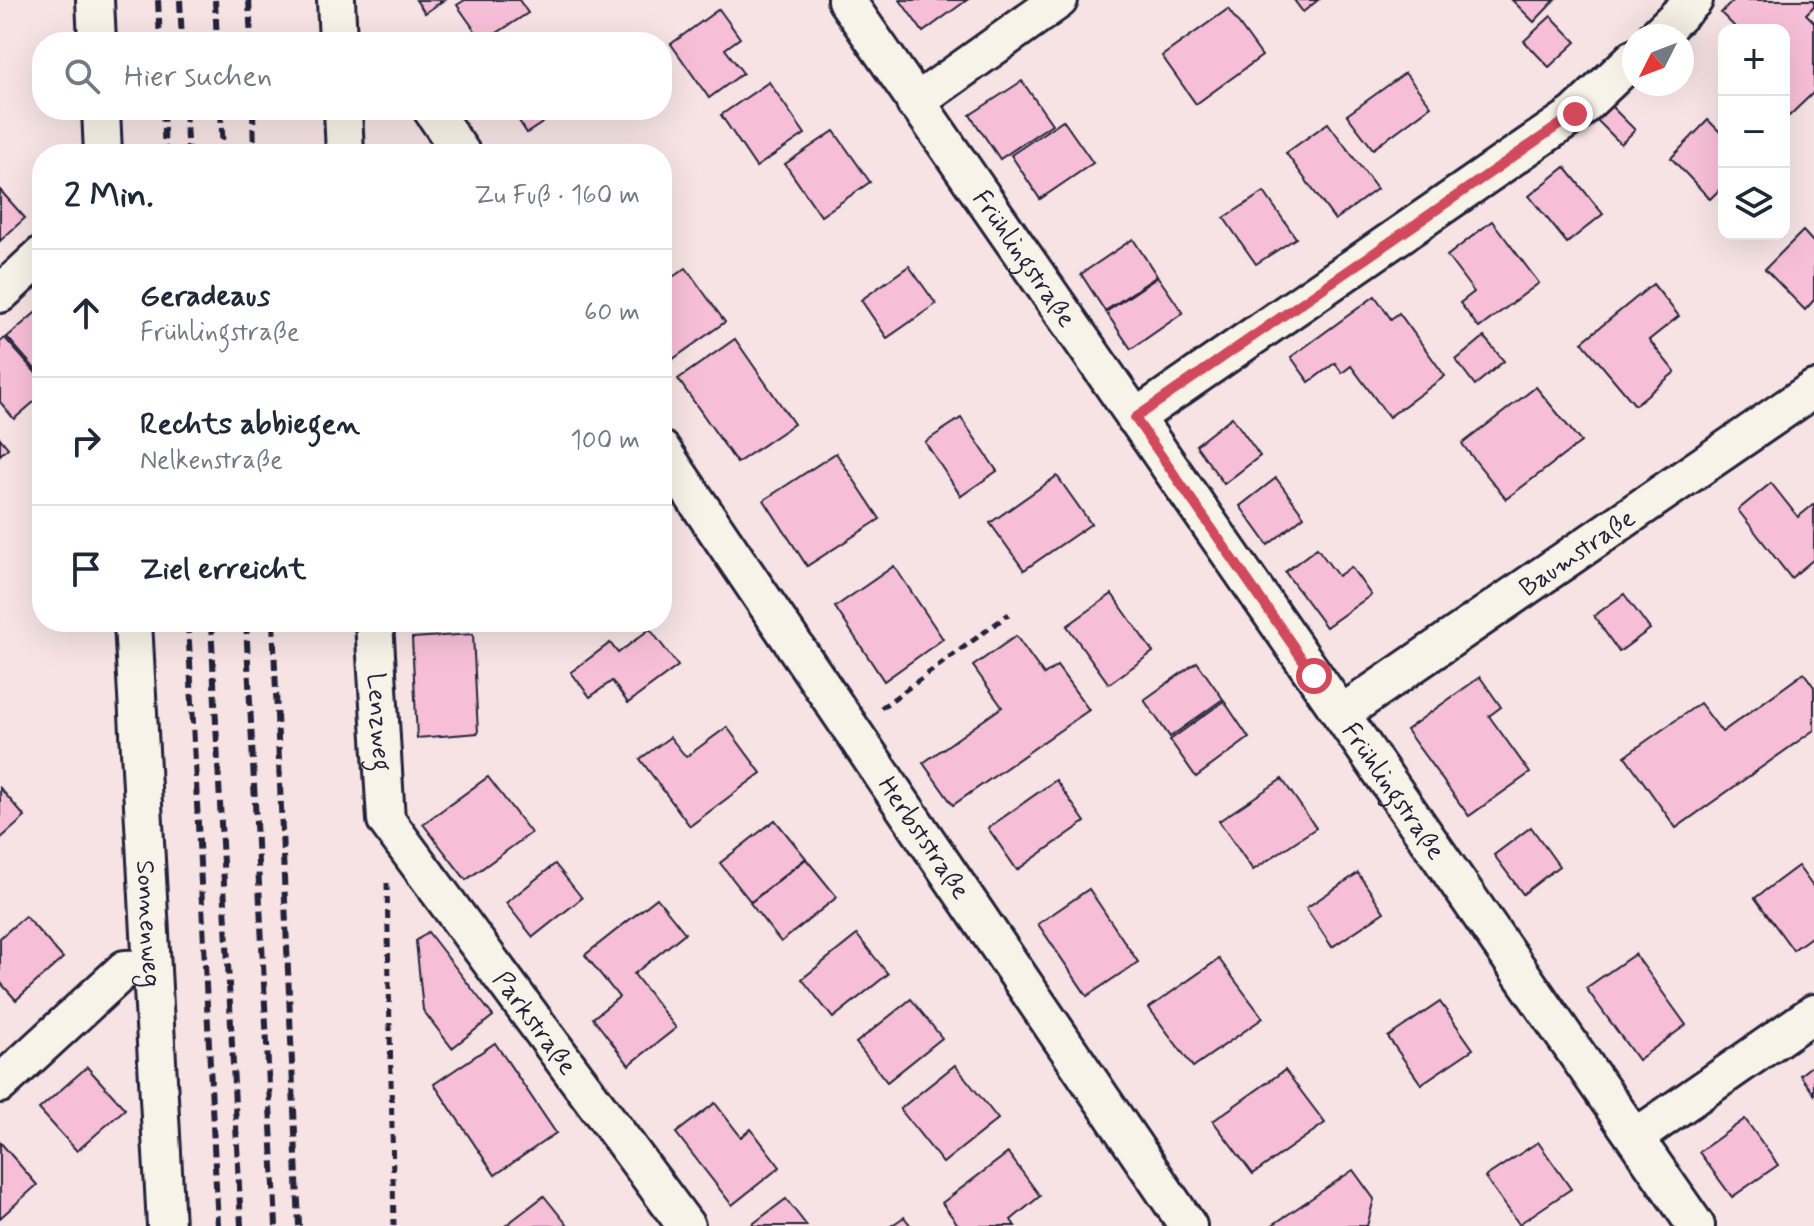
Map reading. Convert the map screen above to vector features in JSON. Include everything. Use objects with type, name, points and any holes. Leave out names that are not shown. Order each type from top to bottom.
[{"type":"street","points":[[95,0],[97,32]]},
{"type":"street","points":[[336,0],[340,32]]},
{"type":"street","name":"Frühlingstraße","points":[[846,0],[1696,1226]]},
{"type":"street","points":[[915,103],[1059,0]]},
{"type":"street","points":[[1669,24],[1694,0]]},
{"type":"street","points":[[1135,418],[1575,114],[1622,69]]},
{"type":"street","points":[[101,120],[103,144]]},
{"type":"street","points":[[343,120],[345,144]]},
{"type":"street","points":[[439,120],[455,144]]},
{"type":"street","points":[[0,294],[32,264]]},
{"type":"street","name":"Baumstraße","points":[[1341,714],[1814,389]]},
{"type":"street","name":"Herbststraße","points":[[672,465],[1188,1226]]},
{"type":"street","name":"Sonnenweg","points":[[134,632],[166,1226]]},
{"type":"street","name":"Lenzweg","points":[[375,632],[386,820]]},
{"type":"street","name":"Parkstraße","points":[[386,820],[686,1226]]},
{"type":"street","points":[[0,1084],[125,969],[151,968]]},
{"type":"street","points":[[1636,1137],[1814,1013]]},
{"type":"path","points":[[851,729],[1009,614]]},
{"type":"path","points":[[386,820],[394,1226]]},
{"type":"building","points":[[416,0],[444,0],[425,13]]},
{"type":"building","points":[[465,0],[519,0],[528,13],[499,32],[476,32],[457,5]]},
{"type":"building","points":[[900,0],[967,0],[923,32]]},
{"type":"building","points":[[1294,0],[1318,0],[1303,12]]},
{"type":"building","points":[[1512,0],[1555,0],[1534,22]]},
{"type":"building","points":[[1734,0],[1814,0],[1814,6],[1806,14],[1814,22],[1814,92],[1790,115],[1790,24],[1732,24],[1721,13]]},
{"type":"building","points":[[719,9],[740,38],[725,49],[743,73],[709,98],[672,43]]},
{"type":"building","points":[[1228,9],[1262,56],[1196,104],[1162,56]]},
{"type":"building","points":[[1551,16],[1576,42],[1549,67],[1524,41]]},
{"type":"building","points":[[1405,73],[1431,106],[1373,149],[1347,115]]},
{"type":"building","points":[[1022,81],[1052,124],[1000,159],[970,115]]},
{"type":"building","points":[[769,82],[805,134],[756,167],[721,115]]},
{"type":"building","points":[[1611,106],[1635,130],[1621,144],[1597,120]]},
{"type":"building","points":[[519,120],[547,120],[527,133]]},
{"type":"building","points":[[1063,120],[1093,163],[1040,199],[1011,155]]},
{"type":"building","points":[[1708,120],[1718,130],[1718,191],[1710,199],[1671,158]]},
{"type":"building","points":[[1328,123],[1377,189],[1335,220],[1286,153]]},
{"type":"building","points":[[834,131],[870,182],[821,216],[785,164]]},
{"type":"building","points":[[1565,167],[1603,214],[1567,243],[1529,196]]},
{"type":"building","points":[[0,190],[25,218],[0,241]]},
{"type":"building","points":[[1264,192],[1296,238],[1256,264],[1224,218]]},
{"type":"building","points":[[1492,221],[1539,283],[1479,328],[1460,303],[1474,292],[1447,256]]},
{"type":"building","points":[[1803,231],[1814,243],[1814,300],[1805,310],[1765,269]]},
{"type":"building","points":[[1133,239],[1157,276],[1105,311],[1081,274]]},
{"type":"building","points":[[909,266],[936,304],[887,338],[861,300]]},
{"type":"building","points":[[686,268],[725,322],[672,360],[672,277]]},
{"type":"building","points":[[1158,277],[1183,313],[1131,349],[1106,312]]},
{"type":"building","points":[[1653,284],[1679,316],[1649,340],[1675,372],[1635,405],[1582,342]]},
{"type":"building","points":[[1375,296],[1391,319],[1399,313],[1445,376],[1389,417],[1351,366],[1342,373],[1335,363],[1309,382],[1291,357]]},
{"type":"building","points":[[32,316],[32,366],[7,337]]},
{"type":"building","points":[[1484,337],[1504,361],[1475,385],[1456,360]]},
{"type":"building","points":[[5,338],[32,369],[32,404],[14,419],[0,402],[0,342]]},
{"type":"building","points":[[735,339],[794,424],[737,463],[678,379]]},
{"type":"building","points":[[1536,387],[1581,442],[1506,499],[1462,444]]},
{"type":"building","points":[[1232,417],[1260,456],[1224,484],[1196,445]]},
{"type":"building","points":[[961,418],[997,471],[961,496],[925,442]]},
{"type":"building","points":[[0,438],[8,448],[0,455]]},
{"type":"building","points":[[836,453],[880,519],[807,566],[764,500]]},
{"type":"building","points":[[1057,476],[1091,524],[1024,570],[990,523]]},
{"type":"building","points":[[1276,478],[1304,516],[1268,545],[1240,506]]},
{"type":"building","points":[[1771,483],[1798,517],[1814,504],[1814,559],[1791,578],[1738,510]]},
{"type":"building","points":[[1317,548],[1338,576],[1351,567],[1371,595],[1326,627],[1285,572]]},
{"type":"building","points":[[894,566],[943,639],[884,681],[835,607]]},
{"type":"building","points":[[1112,594],[1153,652],[1109,684],[1067,626]]},
{"type":"building","points":[[1624,594],[1650,629],[1619,652],[1594,616]]},
{"type":"building","points":[[646,632],[652,632],[678,666],[628,703],[612,681],[590,697],[571,672],[610,643],[618,653]]},
{"type":"building","points":[[473,634],[478,733],[417,738],[412,638]]},
{"type":"building","points":[[1016,636],[1044,675],[1057,666],[1089,710],[953,805],[923,763],[1002,707],[973,666]]},
{"type":"building","points":[[1197,662],[1223,699],[1170,737],[1144,700]]},
{"type":"building","points":[[1804,673],[1814,687],[1814,730],[1676,828],[1625,756],[1700,703],[1722,732]]},
{"type":"building","points":[[1480,677],[1501,707],[1489,716],[1530,773],[1469,816],[1406,730]]},
{"type":"building","points":[[1224,701],[1249,738],[1196,777],[1170,740]]},
{"type":"building","points":[[727,727],[761,773],[690,826],[640,759],[670,737],[686,757]]},
{"type":"building","points":[[488,777],[531,833],[466,880],[423,824]]},
{"type":"building","points":[[1282,779],[1316,828],[1253,870],[1219,821]]},
{"type":"building","points":[[1056,780],[1085,822],[1017,870],[988,828]]},
{"type":"building","points":[[0,788],[25,817],[0,839]]},
{"type":"building","points":[[775,820],[806,858],[751,902],[720,863]]},
{"type":"building","points":[[1531,827],[1559,866],[1523,894],[1494,855]]},
{"type":"building","points":[[806,859],[837,897],[781,942],[750,903]]},
{"type":"building","points":[[555,864],[582,898],[533,937],[506,903]]},
{"type":"building","points":[[1798,866],[1814,888],[1814,935],[1793,950],[1755,898]]},
{"type":"building","points":[[1358,873],[1384,912],[1332,947],[1306,908]]},
{"type":"building","points":[[1089,889],[1138,962],[1087,996],[1038,924]]},
{"type":"building","points":[[657,898],[685,933],[634,974],[676,1028],[629,1065],[593,1018],[619,997],[585,955]]},
{"type":"building","points":[[25,916],[63,958],[16,1000],[0,982],[0,938]]},
{"type":"building","points":[[428,932],[493,1016],[452,1048],[423,1010],[416,941]]},
{"type":"building","points":[[857,935],[888,974],[833,1018],[802,979]]},
{"type":"building","points":[[1635,954],[1686,1025],[1638,1060],[1586,988]]},
{"type":"building","points":[[1219,959],[1263,1018],[1193,1067],[1149,1008]]},
{"type":"building","points":[[911,999],[942,1038],[887,1082],[856,1043]]},
{"type":"building","points":[[1440,1002],[1473,1049],[1421,1084],[1388,1037]]},
{"type":"building","points":[[495,1043],[556,1133],[495,1175],[434,1084]]},
{"type":"building","points":[[1814,1064],[1814,1094],[1800,1075]]},
{"type":"building","points":[[955,1065],[998,1119],[943,1163],[900,1109]]},
{"type":"building","points":[[87,1067],[125,1109],[77,1151],[39,1109]]},
{"type":"building","points":[[1285,1070],[1325,1123],[1253,1174],[1213,1121]]},
{"type":"building","points":[[715,1103],[741,1137],[751,1129],[780,1167],[732,1205],[676,1133]]},
{"type":"building","points":[[1745,1119],[1778,1165],[1732,1197],[1699,1152]]},
{"type":"building","points":[[0,1142],[37,1185],[0,1218]]},
{"type":"building","points":[[1538,1142],[1571,1189],[1519,1224],[1485,1177]]},
{"type":"building","points":[[1008,1153],[1040,1196],[1011,1220],[1015,1226],[959,1226],[942,1203]]},
{"type":"building","points":[[1353,1170],[1374,1199],[1367,1226],[1271,1226]]},
{"type":"building","points":[[544,1196],[568,1226],[505,1226]]},
{"type":"building","points":[[786,1199],[807,1226],[750,1226]]},
{"type":"building","points":[[904,1217],[911,1226],[891,1226]]},
{"type":"railway","points":[[158,0],[160,32]]},
{"type":"railway","points":[[180,0],[182,32]]},
{"type":"railway","points":[[215,0],[217,32]]},
{"type":"railway","points":[[249,0],[251,32]]},
{"type":"railway","points":[[163,120],[165,144]]},
{"type":"railway","points":[[186,120],[187,144]]},
{"type":"railway","points":[[221,120],[223,144]]},
{"type":"railway","points":[[253,120],[254,144]]},
{"type":"railway","points":[[188,632],[218,1226]]},
{"type":"railway","points":[[211,632],[241,1226]]},
{"type":"railway","points":[[246,632],[276,1226]]},
{"type":"railway","points":[[273,632],[299,1226]]},
{"type":"route","points":[[1314,676],[1135,418],[1575,114]]}]
